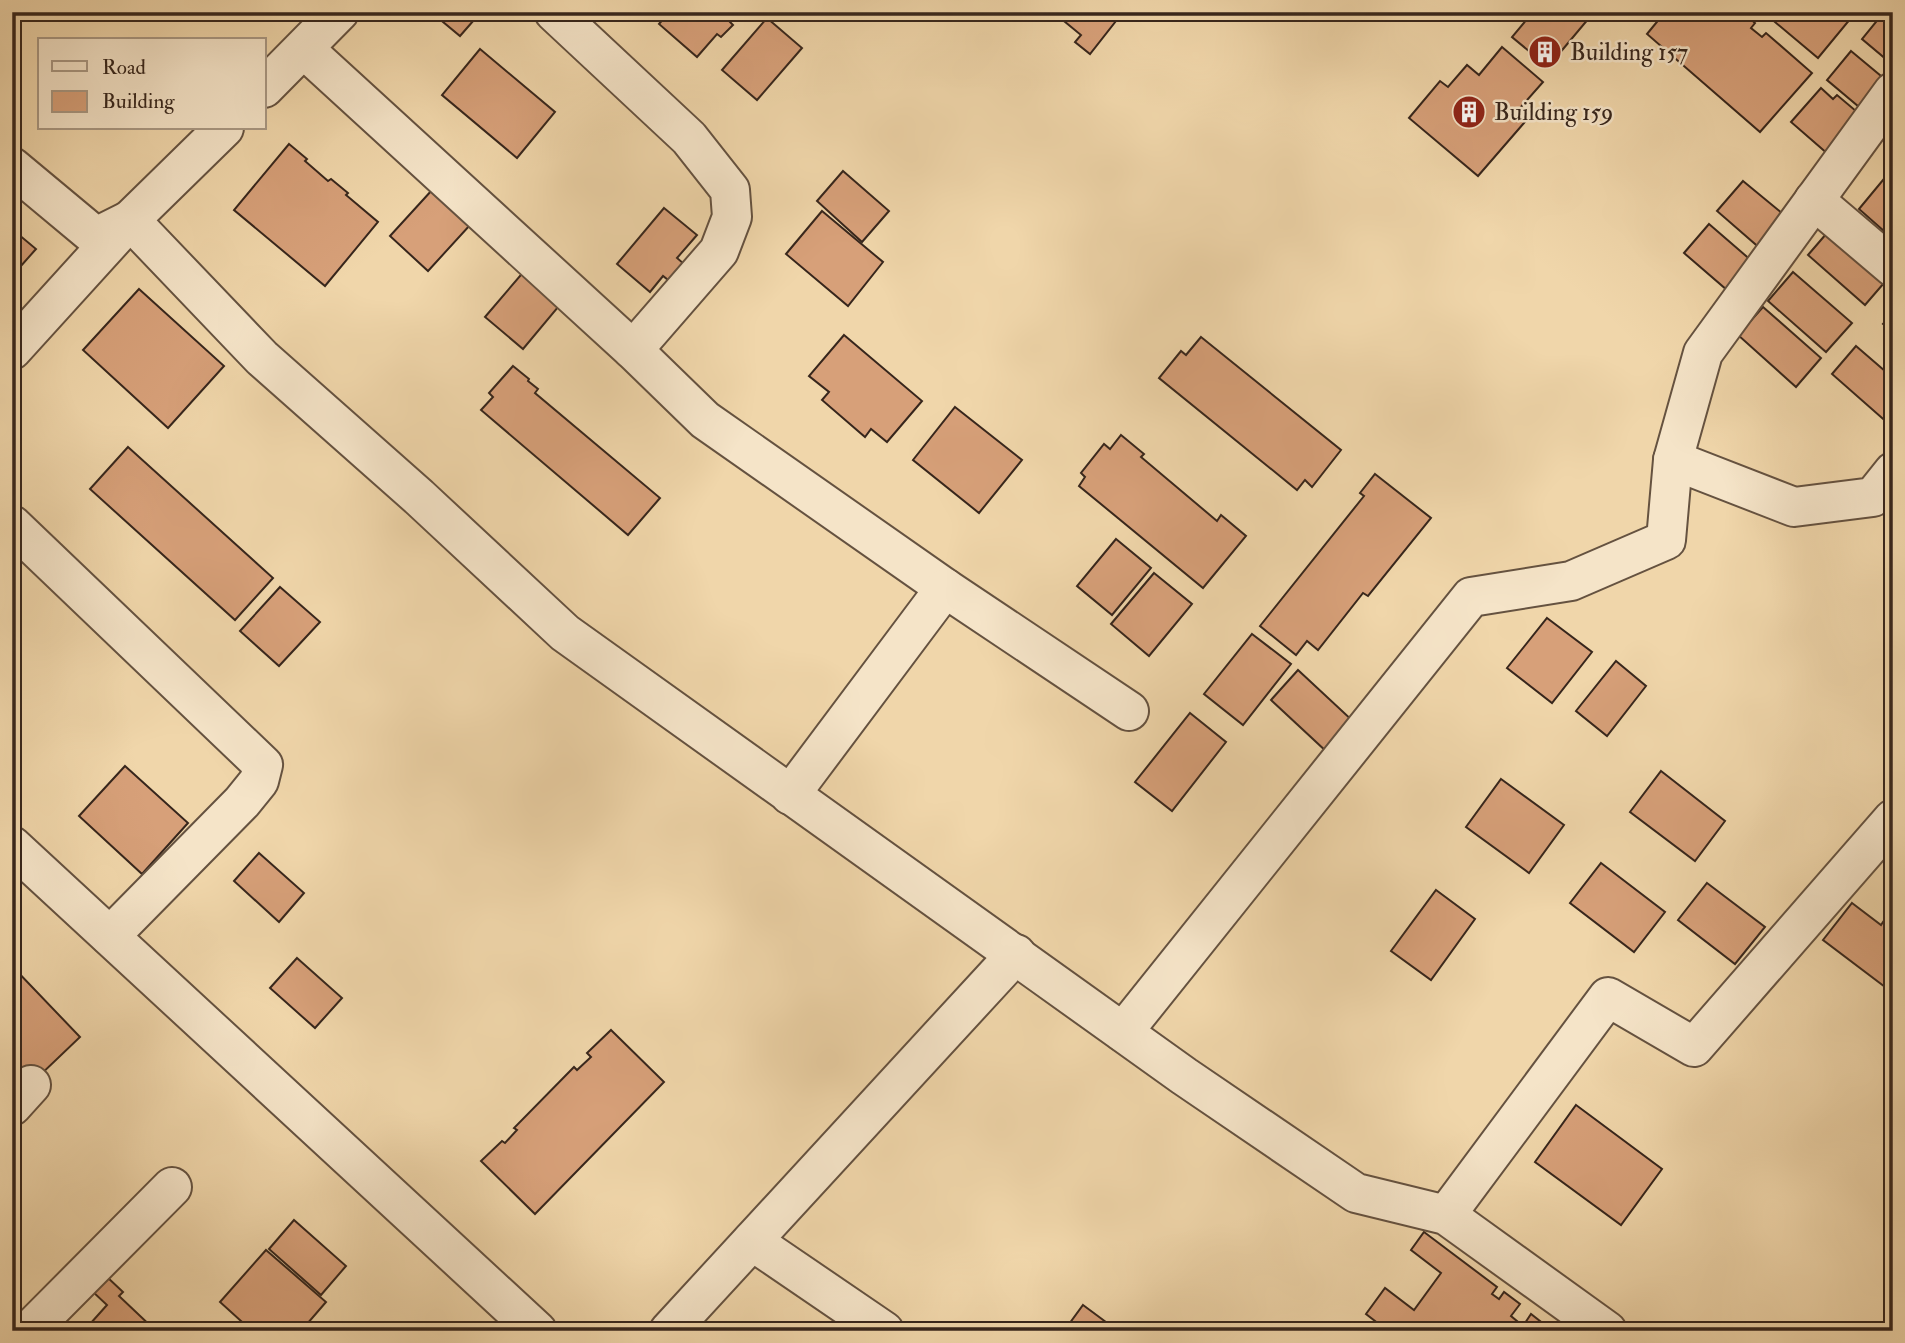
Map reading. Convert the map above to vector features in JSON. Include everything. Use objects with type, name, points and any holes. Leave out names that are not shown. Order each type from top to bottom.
[{"type":"street","points":[[266,86],[339,12]]},
{"type":"street","points":[[554,12],[689,138],[730,190],[732,217],[719,251],[633,350]]},
{"type":"street","points":[[304,49],[633,350],[705,420],[945,588],[1129,710]]},
{"type":"street","points":[[1122,1032],[1471,597],[1571,581],[1666,540],[1673,460],[1703,354],[1893,92]]},
{"type":"street","points":[[12,350],[130,220],[222,130]]},
{"type":"street","points":[[12,167],[96,237],[130,220]]},
{"type":"street","points":[[1814,201],[1893,267]]},
{"type":"street","points":[[130,220],[262,358],[419,497],[565,633],[1195,1084],[1356,1193],[1446,1215],[1607,1331]]},
{"type":"street","points":[[1673,460],[1794,507],[1873,497],[1893,472]]},
{"type":"street","points":[[12,524],[263,765],[259,782],[242,802],[110,936]]},
{"type":"street","points":[[790,795],[945,588]]},
{"type":"street","points":[[1446,1215],[1608,997],[1694,1047],[1893,819]]},
{"type":"street","points":[[12,846],[537,1331]]},
{"type":"street","points":[[669,1331],[1016,954]]},
{"type":"street","points":[[29,1331],[172,1186]]},
{"type":"street","points":[[752,1241],[884,1331]]},
{"type":"building","points":[[431,12],[481,12],[460,36]]},
{"type":"building","points":[[669,12],[737,12],[729,21],[733,25],[721,37],[717,34],[697,57],[659,24]]},
{"type":"building","points":[[1071,12],[1123,12],[1090,54],[1075,42],[1081,35],[1064,21]]},
{"type":"building","name":"Building 157","points":[[1533,12],[1594,12],[1548,67],[1512,37]]},
{"type":"building","points":[[1594,12],[1605,12],[1600,18]]},
{"type":"building","points":[[1665,12],[1743,12],[1755,23],[1751,28],[1762,37],[1766,33],[1812,73],[1760,132],[1647,34]]},
{"type":"building","points":[[1763,12],[1856,12],[1818,58]]},
{"type":"building","points":[[1884,12],[1893,12],[1893,65],[1862,39]]},
{"type":"building","points":[[767,18],[802,48],[757,100],[722,70]]},
{"type":"building","name":"Building 159","points":[[1502,47],[1543,82],[1520,108],[1530,116],[1478,176],[1409,118],[1440,81],[1448,87],[1467,65],[1479,75]]},
{"type":"building","points":[[480,49],[555,112],[517,158],[442,95]]},
{"type":"building","points":[[1851,51],[1893,86],[1871,117],[1827,80]]},
{"type":"building","points":[[1821,88],[1833,99],[1837,95],[1869,122],[1836,161],[1791,122]]},
{"type":"building","points":[[289,144],[307,159],[305,161],[328,181],[331,179],[348,193],[346,195],[378,222],[325,286],[234,210]]},
{"type":"building","points":[[843,171],[889,211],[862,242],[817,201]]},
{"type":"building","points":[[443,178],[481,213],[428,271],[390,236]]},
{"type":"building","points":[[1883,180],[1893,189],[1893,239],[1859,209]]},
{"type":"building","points":[[1743,181],[1789,219],[1762,250],[1717,211]]},
{"type":"building","points":[[664,208],[697,235],[677,258],[691,270],[677,287],[663,276],[650,292],[617,264]]},
{"type":"building","points":[[822,211],[883,262],[848,306],[786,254]]},
{"type":"building","points":[[1709,224],[1753,262],[1727,290],[1684,253]]},
{"type":"building","points":[[1833,226],[1890,276],[1865,305],[1808,255]]},
{"type":"building","points":[[12,229],[36,249],[12,276]]},
{"type":"building","points":[[526,269],[564,300],[523,349],[485,317]]},
{"type":"building","points":[[1793,272],[1852,323],[1826,352],[1768,301]]},
{"type":"building","points":[[139,289],[224,366],[168,428],[83,350]]},
{"type":"building","points":[[1763,307],[1821,358],[1796,387],[1738,335]]},
{"type":"building","points":[[1893,313],[1893,332],[1883,324]]},
{"type":"building","points":[[844,335],[922,401],[887,442],[871,429],[865,437],[822,400],[829,392],[809,376]]},
{"type":"building","points":[[1201,337],[1341,450],[1312,487],[1305,480],[1297,490],[1159,378],[1181,351],[1186,355]]},
{"type":"building","points":[[1856,346],[1893,378],[1893,423],[1890,425],[1832,374]]},
{"type":"building","points":[[513,366],[538,389],[535,393],[660,498],[628,535],[481,410],[493,397],[489,393]]},
{"type":"building","points":[[955,407],[1022,460],[979,513],[913,460]]},
{"type":"building","points":[[1121,435],[1144,454],[1141,457],[1217,521],[1221,515],[1246,536],[1203,588],[1079,486],[1085,477],[1081,473],[1104,444],[1110,449]]},
{"type":"building","points":[[128,447],[273,578],[235,620],[90,489]]},
{"type":"building","points":[[1375,474],[1431,518],[1368,596],[1363,593],[1318,650],[1307,641],[1296,655],[1260,626],[1364,496],[1360,493]]},
{"type":"building","points":[[1116,539],[1151,568],[1112,615],[1077,586]]},
{"type":"building","points":[[1154,573],[1192,604],[1149,656],[1111,624]]},
{"type":"building","points":[[280,587],[320,622],[279,666],[240,631]]},
{"type":"building","points":[[1547,618],[1592,652],[1552,703],[1507,668]]},
{"type":"building","points":[[1252,634],[1291,664],[1243,725],[1204,694]]},
{"type":"building","points":[[1616,661],[1646,686],[1607,736],[1576,711]]},
{"type":"building","points":[[1298,670],[1355,723],[1328,753],[1271,700]]},
{"type":"building","points":[[1190,713],[1226,742],[1172,811],[1135,782]]},
{"type":"building","points":[[125,766],[188,823],[142,874],[79,816]]},
{"type":"building","points":[[1661,771],[1725,821],[1695,861],[1630,812]]},
{"type":"building","points":[[1501,779],[1564,825],[1529,873],[1466,827]]},
{"type":"building","points":[[259,853],[304,893],[279,922],[234,881]]},
{"type":"building","points":[[1601,863],[1665,912],[1634,952],[1570,903]]},
{"type":"building","points":[[1707,883],[1765,927],[1735,964],[1678,920]]},
{"type":"building","points":[[1436,890],[1475,919],[1431,980],[1391,951]]},
{"type":"building","points":[[1852,903],[1881,925],[1883,922],[1893,930],[1893,993],[1823,940]]},
{"type":"building","points":[[297,958],[342,998],[315,1028],[270,988]]},
{"type":"building","points":[[12,966],[80,1037],[12,1102]]},
{"type":"building","points":[[611,1030],[664,1082],[535,1214],[481,1161],[502,1141],[505,1143],[517,1130],[514,1128],[574,1067],[577,1070],[591,1057],[587,1053]]},
{"type":"building","points":[[1576,1105],[1662,1169],[1621,1225],[1535,1162]]},
{"type":"building","points":[[294,1220],[346,1266],[321,1295],[269,1249]]},
{"type":"building","points":[[1424,1232],[1497,1287],[1492,1294],[1499,1299],[1504,1292],[1520,1304],[1511,1316],[1523,1326],[1531,1314],[1545,1325],[1541,1331],[1388,1331],[1366,1314],[1385,1288],[1414,1310],[1441,1273],[1411,1250]]},
{"type":"building","points":[[266,1250],[326,1302],[301,1331],[252,1331],[220,1302]]},
{"type":"building","points":[[106,1276],[123,1292],[119,1296],[156,1331],[98,1331],[90,1324],[107,1305],[92,1291]]},
{"type":"building","points":[[1083,1305],[1118,1331],[1064,1331]]},
{"type":"place","name":"Building 157","points":[[1545,52]]},
{"type":"place","name":"Building 159","points":[[1469,112]]}]
